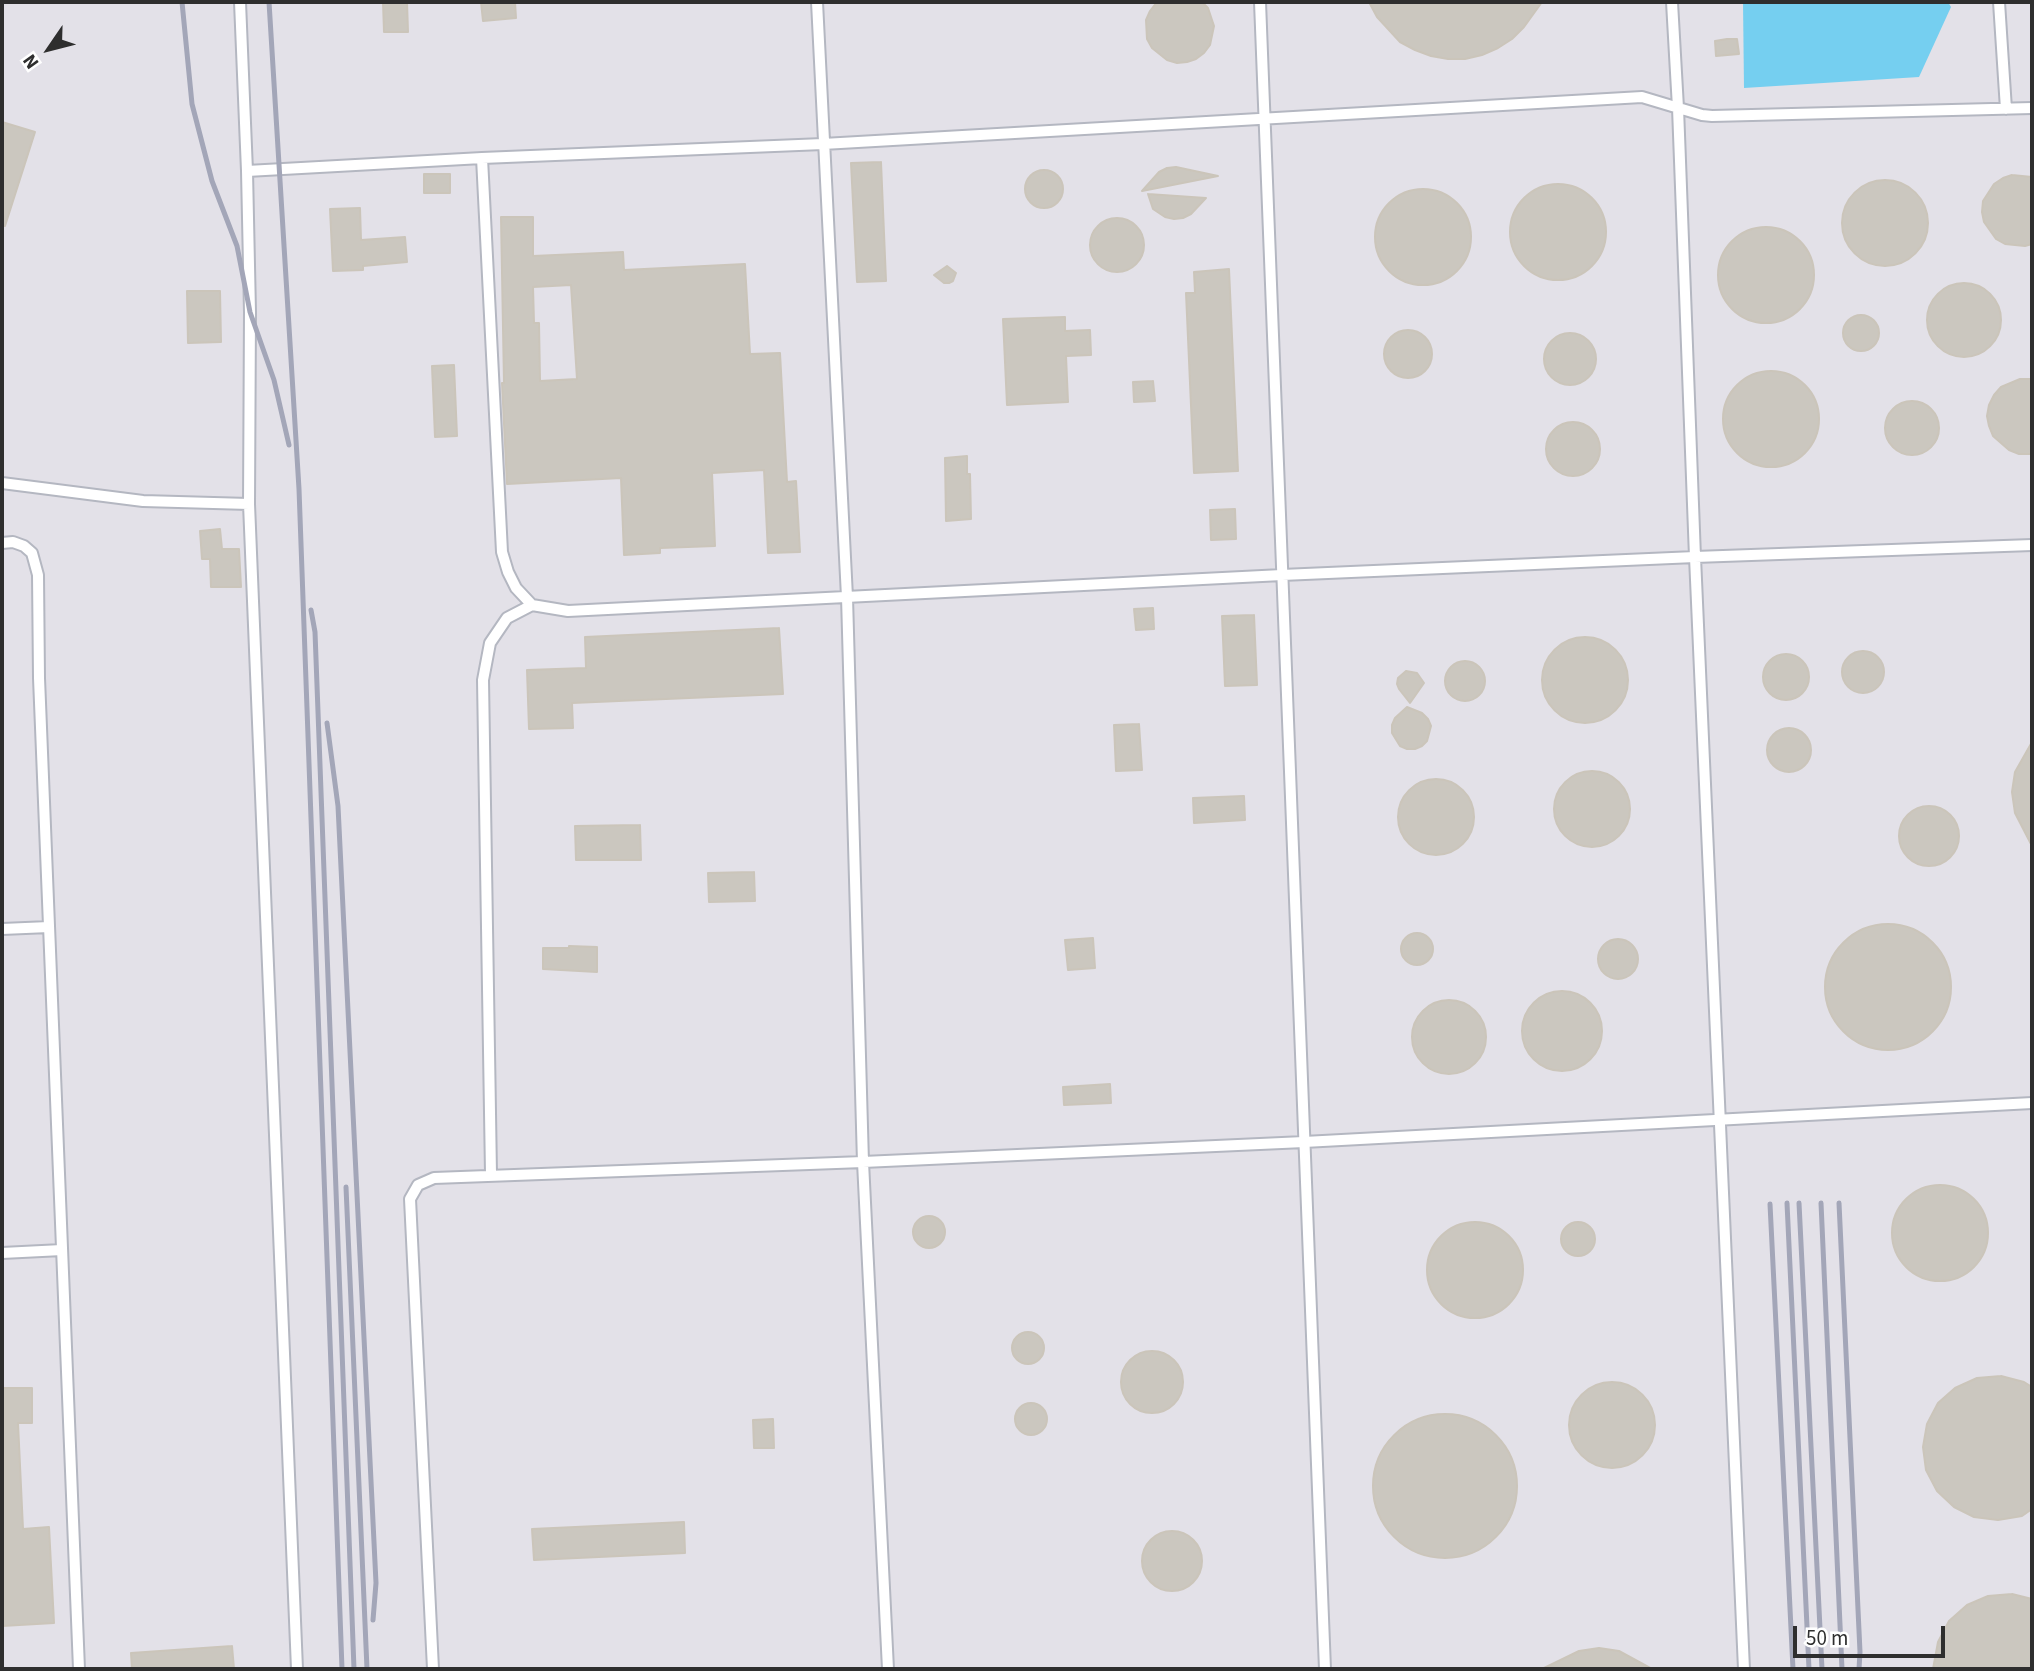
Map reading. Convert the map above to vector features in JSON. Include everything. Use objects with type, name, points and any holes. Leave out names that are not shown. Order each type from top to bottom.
[{"type":"lane","points":[[240,2],[250,312],[249,504],[298,1669]]},
{"type":"lane","points":[[817,2],[847,597],[863,1163],[888,1669]]},
{"type":"lane","points":[[1260,2],[1325,1669]]},
{"type":"lane","points":[[1672,2],[1744,1669]]},
{"type":"lane","points":[[1999,2],[2006,108]]},
{"type":"lane","points":[[247,171],[823,144],[1642,97],[1712,116],[2032,108]]},
{"type":"lane","points":[[482,158],[502,552],[516,588],[532,605]]},
{"type":"lane","points":[[2,483],[143,501],[249,504]]},
{"type":"lane","points":[[2,543],[13,542],[24,546],[32,554],[38,575],[39,678],[79,1669]]},
{"type":"lane","points":[[492,1174],[483,680],[490,643],[506,618],[532,605],[568,611],[1282,575],[2032,545]]},
{"type":"lane","points":[[2,929],[49,927]]},
{"type":"lane","points":[[433,1669],[410,1199],[418,1185],[434,1178],[863,1163],[2032,1103]]},
{"type":"lane","points":[[2,1253],[62,1251]]},
{"type":"shaded area","points":[[2,2],[2032,2],[2032,1669],[2,1669]]},
{"type":"water","points":[[1743,2],[1948,2],[1951,7],[1919,77],[1744,88]]},
{"type":"building","points":[[383,2],[407,2],[408,32],[384,32]]},
{"type":"building","points":[[481,2],[515,2],[516,18],[483,21]]},
{"type":"building","points":[[1157,2],[1202,2],[1208,8],[1214,26],[1210,45],[1204,53],[1196,59],[1177,63],[1167,60],[1152,48],[1147,39],[1146,20]]},
{"type":"building","points":[[1369,2],[1542,2],[1524,27],[1498,48],[1465,59],[1448,59],[1431,56],[1400,42],[1377,17]]},
{"type":"building","points":[[1737,39],[1739,54],[1716,56],[1715,41]]},
{"type":"building","points":[[2,122],[35,132],[5,226],[2,225]]},
{"type":"building","points":[[881,162],[886,281],[857,282],[851,163]]},
{"type":"building","points":[[1176,167],[1218,176],[1142,191],[1159,172]]},
{"type":"building","points":[[1044,170],[1057,176],[1063,189],[1057,202],[1044,208],[1031,202],[1025,189],[1031,176]]},
{"type":"building","points":[[424,174],[450,174],[450,193],[424,193]]},
{"type":"building","points":[[2012,175],[2032,177],[2032,244],[2025,246],[2005,244],[1996,239],[1984,222],[1982,212],[1983,201],[1994,184]]},
{"type":"building","points":[[1885,180],[1909,187],[1921,199],[1928,223],[1921,247],[1909,259],[1885,266],[1861,259],[1849,247],[1842,223],[1849,199],[1861,187]]},
{"type":"building","points":[[1558,184],[1576,188],[1592,198],[1602,214],[1606,232],[1602,250],[1592,266],[1576,276],[1558,280],[1540,276],[1524,266],[1514,250],[1510,232],[1514,214],[1524,198],[1540,188]]},
{"type":"building","points":[[1423,189],[1441,193],[1457,203],[1467,219],[1471,237],[1467,255],[1457,271],[1441,281],[1423,285],[1405,281],[1389,271],[1379,255],[1375,237],[1379,219],[1389,203],[1405,193]]},
{"type":"building","points":[[1148,194],[1206,198],[1191,214],[1174,219],[1153,209]]},
{"type":"building","points":[[360,208],[361,240],[405,237],[407,262],[363,266],[363,270],[333,271],[330,209]]},
{"type":"building","points":[[501,217],[533,217],[533,256],[623,252],[624,270],[745,264],[750,354],[780,353],[787,482],[796,481],[800,552],[768,553],[764,470],[712,473],[715,546],[660,548],[660,553],[624,555],[621,478],[507,484]],"holes":[[[571,285],[577,379],[540,381],[539,323],[534,323],[533,287]]]},
{"type":"building","points":[[1117,218],[1136,226],[1144,245],[1136,264],[1117,272],[1098,264],[1090,245],[1098,226]]},
{"type":"building","points":[[1766,227],[1784,231],[1800,241],[1810,257],[1814,275],[1810,293],[1800,309],[1784,319],[1766,323],[1748,319],[1732,309],[1722,293],[1718,275],[1722,257],[1732,241],[1748,231]]},
{"type":"building","points":[[947,266],[956,273],[953,281],[944,283],[934,275]]},
{"type":"building","points":[[1229,269],[1238,471],[1194,473],[1186,293],[1195,293],[1194,272]]},
{"type":"building","points":[[1957,283],[1971,283],[1985,289],[1995,299],[2001,320],[1999,334],[1985,351],[1971,357],[1957,357],[1943,351],[1933,341],[1927,327],[1927,313],[1933,299],[1943,289]]},
{"type":"building","points":[[187,291],[220,291],[221,342],[188,343]]},
{"type":"building","points":[[1861,315],[1874,320],[1879,333],[1874,346],[1861,351],[1848,346],[1843,333],[1848,320]]},
{"type":"building","points":[[1065,317],[1065,331],[1090,330],[1091,355],[1066,356],[1068,402],[1007,405],[1003,319]]},
{"type":"building","points":[[1408,330],[1425,337],[1432,354],[1425,371],[1408,378],[1391,371],[1384,354],[1391,337]]},
{"type":"building","points":[[1570,333],[1589,340],[1596,359],[1589,378],[1570,385],[1551,378],[1544,359],[1551,340]]},
{"type":"building","points":[[454,365],[457,436],[435,437],[432,366]]},
{"type":"building","points":[[1771,371],[1789,375],[1805,385],[1815,401],[1819,419],[1815,437],[1805,453],[1789,463],[1771,467],[1753,463],[1737,453],[1727,437],[1723,419],[1727,401],[1737,385],[1753,375]]},
{"type":"building","points":[[2020,379],[2032,379],[2032,454],[2019,454],[2009,450],[1993,436],[1987,416],[1989,405],[2001,387]]},
{"type":"building","points":[[1153,381],[1155,401],[1134,402],[1133,382]]},
{"type":"building","points":[[1912,401],[1931,409],[1939,428],[1931,447],[1912,455],[1893,447],[1885,428],[1893,409]]},
{"type":"building","points":[[1573,422],[1592,430],[1600,449],[1592,468],[1573,476],[1554,468],[1546,449],[1554,430]]},
{"type":"building","points":[[967,456],[971,519],[946,521],[945,458]]},
{"type":"building","points":[[1235,509],[1236,539],[1211,540],[1210,510]]},
{"type":"building","points":[[220,529],[222,549],[239,549],[241,587],[211,587],[210,559],[202,559],[200,531]]},
{"type":"building","points":[[1153,608],[1154,629],[1136,630],[1134,609]]},
{"type":"building","points":[[1254,615],[1257,685],[1225,686],[1222,616]]},
{"type":"building","points":[[779,628],[783,694],[572,703],[573,728],[529,729],[527,670],[586,668],[585,637]]},
{"type":"building","points":[[1585,637],[1609,644],[1621,656],[1628,680],[1621,704],[1609,716],[1585,723],[1561,716],[1549,704],[1542,680],[1549,656],[1561,644]]},
{"type":"building","points":[[1863,651],[1878,657],[1884,672],[1878,687],[1863,693],[1848,687],[1842,672],[1848,657]]},
{"type":"building","points":[[1786,654],[1802,661],[1809,677],[1802,693],[1786,700],[1770,693],[1763,677],[1770,661]]},
{"type":"building","points":[[1465,661],[1473,662],[1479,667],[1484,673],[1484,689],[1479,695],[1473,700],[1465,701],[1457,700],[1451,695],[1446,689],[1445,681],[1446,673],[1451,667],[1457,662]]},
{"type":"building","points":[[1406,671],[1417,673],[1424,683],[1410,703],[1397,684],[1398,678]]},
{"type":"building","points":[[1407,707],[1422,713],[1431,726],[1427,741],[1415,749],[1400,746],[1392,733],[1395,718]]},
{"type":"building","points":[[1139,724],[1142,770],[1116,771],[1114,725]]},
{"type":"building","points":[[1789,728],[1804,735],[1811,750],[1804,765],[1789,772],[1774,765],[1767,750],[1774,735]]},
{"type":"building","points":[[2032,742],[2032,846],[2015,813],[2012,792],[2015,772]]},
{"type":"building","points":[[1592,771],[1606,774],[1619,782],[1627,795],[1630,809],[1627,823],[1619,836],[1606,844],[1592,847],[1578,844],[1565,836],[1557,823],[1554,809],[1557,795],[1565,782],[1578,774]]},
{"type":"building","points":[[1429,779],[1443,779],[1457,785],[1468,796],[1474,817],[1471,832],[1463,844],[1443,855],[1429,855],[1415,849],[1404,838],[1398,824],[1398,810],[1404,796],[1415,785]]},
{"type":"building","points":[[1244,796],[1245,820],[1194,823],[1193,798]]},
{"type":"building","points":[[1929,806],[1946,811],[1954,819],[1959,836],[1954,853],[1946,861],[1929,866],[1912,861],[1904,853],[1899,836],[1904,819],[1912,811]]},
{"type":"building","points":[[640,825],[641,860],[576,860],[575,826]]},
{"type":"building","points":[[754,872],[755,901],[709,902],[708,873]]},
{"type":"building","points":[[1888,924],[1912,929],[1932,943],[1946,963],[1951,987],[1946,1011],[1932,1031],[1912,1045],[1888,1050],[1864,1045],[1844,1031],[1830,1011],[1825,987],[1830,963],[1844,943],[1864,929]]},
{"type":"building","points":[[1417,933],[1428,938],[1433,949],[1428,960],[1417,965],[1406,960],[1401,949],[1406,938]]},
{"type":"building","points":[[1093,938],[1095,968],[1068,970],[1065,940]]},
{"type":"building","points":[[1618,939],[1626,940],[1632,945],[1637,951],[1637,967],[1632,973],[1626,978],[1618,979],[1610,978],[1604,973],[1599,967],[1598,959],[1599,951],[1604,945],[1610,940]]},
{"type":"building","points":[[597,947],[597,972],[543,969],[543,948]]},
{"type":"building","points":[[1562,991],[1577,994],[1590,1003],[1599,1016],[1602,1031],[1599,1046],[1590,1059],[1577,1068],[1562,1071],[1547,1068],[1534,1059],[1525,1046],[1522,1031],[1525,1016],[1534,1003],[1547,994]]},
{"type":"building","points":[[1449,1000],[1463,1003],[1475,1011],[1483,1023],[1486,1037],[1483,1051],[1475,1063],[1463,1071],[1449,1074],[1435,1071],[1423,1063],[1415,1051],[1412,1037],[1415,1023],[1423,1011],[1435,1003]]},
{"type":"building","points":[[1110,1084],[1111,1103],[1064,1105],[1063,1087]]},
{"type":"building","points":[[1940,1185],[1958,1188],[1974,1199],[1985,1215],[1988,1233],[1985,1251],[1974,1267],[1958,1278],[1940,1281],[1922,1278],[1906,1267],[1895,1251],[1892,1233],[1895,1215],[1906,1199],[1922,1188]]},
{"type":"building","points":[[929,1216],[940,1221],[945,1232],[940,1243],[929,1248],[918,1243],[913,1232],[918,1221]]},
{"type":"building","points":[[1475,1222],[1493,1226],[1509,1236],[1519,1252],[1523,1270],[1519,1288],[1509,1304],[1493,1314],[1475,1318],[1457,1314],[1441,1304],[1431,1288],[1427,1270],[1431,1252],[1441,1236],[1457,1226]]},
{"type":"building","points":[[1578,1222],[1590,1227],[1595,1239],[1590,1251],[1578,1256],[1566,1251],[1561,1239],[1566,1227]]},
{"type":"building","points":[[1028,1332],[1039,1337],[1044,1348],[1039,1359],[1028,1364],[1017,1359],[1012,1348],[1017,1337]]},
{"type":"building","points":[[1152,1351],[1164,1353],[1174,1360],[1181,1370],[1181,1394],[1174,1404],[1164,1411],[1152,1413],[1140,1411],[1130,1404],[1123,1394],[1121,1382],[1123,1370],[1130,1360],[1140,1353]]},
{"type":"building","points":[[2001,1376],[2032,1387],[2032,1509],[2022,1516],[1998,1520],[1974,1517],[1954,1507],[1937,1491],[1926,1470],[1923,1447],[1927,1424],[1938,1403],[1955,1388],[1977,1378]]},
{"type":"building","points":[[1612,1382],[1636,1389],[1648,1401],[1655,1425],[1648,1449],[1636,1461],[1612,1468],[1588,1461],[1576,1449],[1569,1425],[1576,1401],[1588,1389]]},
{"type":"building","points":[[2,1388],[32,1388],[32,1423],[18,1423],[23,1529],[49,1527],[54,1623],[2,1626]]},
{"type":"building","points":[[1031,1403],[1042,1408],[1047,1419],[1042,1430],[1031,1435],[1020,1430],[1015,1419],[1020,1408]]},
{"type":"building","points":[[1445,1414],[1472,1420],[1496,1435],[1511,1459],[1517,1486],[1511,1513],[1496,1537],[1472,1552],[1445,1558],[1418,1552],[1394,1537],[1379,1513],[1373,1486],[1379,1459],[1394,1435],[1418,1420]]},
{"type":"building","points":[[773,1419],[774,1448],[754,1448],[753,1420]]},
{"type":"building","points":[[684,1522],[685,1553],[534,1560],[532,1529]]},
{"type":"building","points":[[1172,1531],[1193,1540],[1202,1561],[1193,1582],[1172,1591],[1151,1582],[1142,1561],[1151,1540]]},
{"type":"building","points":[[2012,1594],[2032,1599],[2032,1669],[1933,1669],[1938,1642],[1949,1621],[1967,1605],[1988,1596]]},
{"type":"building","points":[[232,1646],[234,1669],[132,1669],[131,1653]]},
{"type":"building","points":[[1599,1648],[1619,1651],[1652,1669],[1542,1669],[1579,1651]]},
{"type":"railway","points":[[182,2],[192,104],[212,181],[237,246],[250,312],[274,380],[289,445]]},
{"type":"railway","points":[[269,2],[299,489],[342,1669]]},
{"type":"railway","points":[[311,610],[315,632],[354,1669]]},
{"type":"railway","points":[[327,723],[338,806],[376,1583],[373,1620]]},
{"type":"railway","points":[[346,1187],[367,1669]]},
{"type":"railway","points":[[1787,1203],[1809,1669]]},
{"type":"railway","points":[[1799,1203],[1822,1669]]},
{"type":"railway","points":[[1821,1203],[1842,1669]]},
{"type":"railway","points":[[1839,1203],[1859,1669]]},
{"type":"railway","points":[[1770,1204],[1793,1669]]}]
